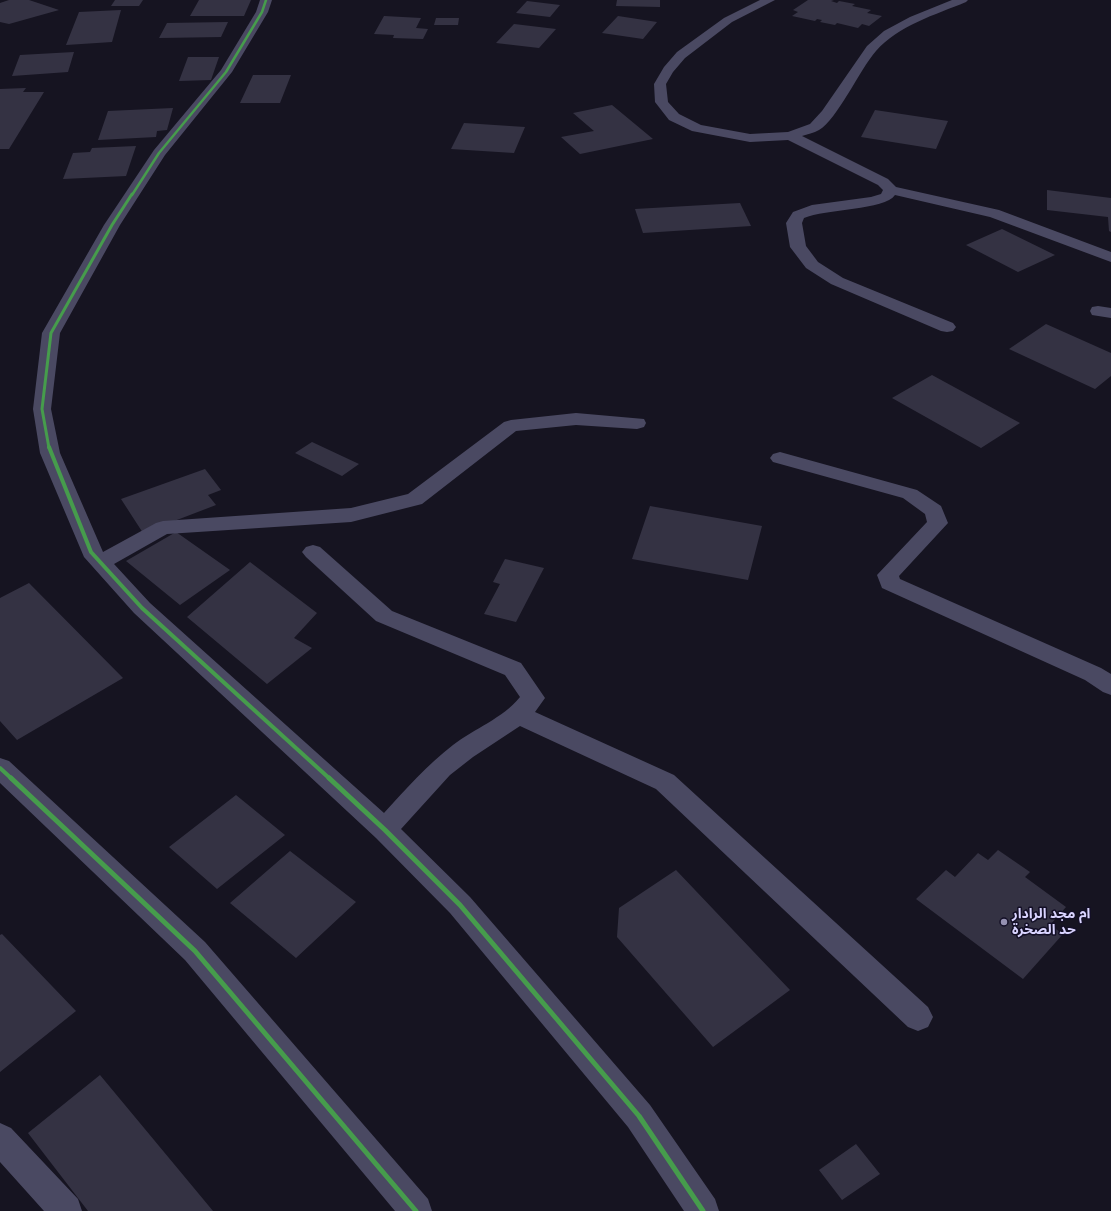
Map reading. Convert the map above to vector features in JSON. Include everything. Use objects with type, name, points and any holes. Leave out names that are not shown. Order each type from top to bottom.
[{"type":"street","points":[[266,0],[262,12],[226,72],[159,153],[112,226],[51,333],[42,409],[50,453],[91,552],[142,608],[385,830],[460,905],[639,1116],[703,1211]]},
{"type":"street","points":[[769,0],[728,20],[681,55],[668,70],[660,84],[662,102],[674,117],[697,128],[750,138],[790,136],[815,127],[827,114],[871,49],[888,34],[914,19],[962,0]]},
{"type":"street","points":[[790,136],[883,182],[891,190],[994,213],[1111,257]]},
{"type":"street","points":[[891,190],[886,196],[873,201],[812,209],[798,215],[794,222],[798,247],[812,265],[837,280],[947,327]]},
{"type":"street","points":[[100,562],[163,528],[351,515],[415,499],[510,426],[576,419],[637,423]]},
{"type":"street","points":[[780,458],[910,494],[934,511],[938,523],[888,575],[890,583],[1079,668],[1111,686]]},
{"type":"street","points":[[313,552],[384,616],[513,669],[533,698],[519,715],[464,750],[441,768],[385,830]]},
{"type":"street","points":[[519,715],[665,782],[918,1017]]},
{"type":"street","points":[[0,768],[195,951],[416,1211]]},
{"type":"street","points":[[0,1139],[66,1211]]},
{"type":"building","points":[[9,0],[29,0],[59,10],[9,24],[0,22],[0,3]]},
{"type":"building","points":[[115,0],[143,0],[139,6],[111,6]]},
{"type":"building","points":[[199,0],[251,0],[244,16],[190,16]]},
{"type":"building","points":[[617,0],[660,0],[660,7],[616,6]]},
{"type":"building","points":[[808,0],[834,0],[831,1],[837,3],[839,1],[855,4],[852,6],[871,10],[867,13],[882,16],[869,26],[862,24],[858,28],[837,23],[835,25],[820,22],[822,20],[817,19],[815,21],[792,16],[798,12],[793,10]]},
{"type":"building","points":[[527,1],[560,5],[550,17],[516,13]]},
{"type":"building","points":[[121,10],[112,42],[66,45],[79,12]]},
{"type":"building","points":[[384,16],[421,18],[416,28],[428,29],[423,39],[393,38],[394,35],[374,34]]},
{"type":"building","points":[[618,16],[657,22],[643,39],[602,33]]},
{"type":"building","points":[[436,18],[459,18],[458,25],[434,25]]},
{"type":"building","points":[[228,22],[221,37],[159,38],[167,23]]},
{"type":"building","points":[[514,24],[556,29],[539,48],[496,43]]},
{"type":"building","points":[[74,52],[68,72],[12,76],[20,55]]},
{"type":"building","points":[[188,57],[219,57],[211,80],[179,81]]},
{"type":"building","points":[[253,75],[291,75],[280,103],[240,103]]},
{"type":"building","points":[[26,88],[23,92],[44,92],[9,149],[0,149],[0,89]]},
{"type":"building","points":[[612,105],[653,139],[580,154],[561,137],[594,131],[573,113]]},
{"type":"building","points":[[173,108],[167,130],[157,131],[156,137],[98,140],[108,111]]},
{"type":"building","points":[[875,110],[948,121],[936,149],[861,137]]},
{"type":"building","points":[[464,123],[525,127],[514,153],[451,149]]},
{"type":"building","points":[[136,146],[126,176],[63,179],[73,153],[90,152],[92,148]]},
{"type":"building","points":[[1047,190],[1111,198],[1111,232],[1109,231],[1108,217],[1047,210]]},
{"type":"building","points":[[740,203],[751,226],[643,233],[635,209]]},
{"type":"building","points":[[1002,229],[1055,255],[1018,272],[966,245]]},
{"type":"building","points":[[1046,324],[1111,353],[1111,376],[1095,389],[1009,349]]},
{"type":"building","points":[[932,375],[1020,423],[981,448],[892,398]]},
{"type":"building","points":[[312,442],[359,464],[342,476],[295,453]]},
{"type":"building","points":[[205,469],[221,490],[208,495],[216,505],[143,533],[121,499]]},
{"type":"building","points":[[650,506],[762,526],[748,580],[632,559]]},
{"type":"building","points":[[176,532],[230,570],[180,605],[126,561]]},
{"type":"building","points":[[505,559],[544,568],[516,622],[484,614],[500,584],[493,582]]},
{"type":"building","points":[[250,562],[317,613],[294,638],[312,648],[267,684],[187,617]]},
{"type":"building","points":[[29,583],[123,678],[17,740],[0,721],[0,598]]},
{"type":"building","points":[[236,795],[285,835],[217,889],[169,847]]},
{"type":"building","points":[[998,850],[1030,872],[1025,877],[1066,907],[1050,925],[1063,934],[1023,979],[916,899],[946,870],[955,877],[978,853],[988,860]]},
{"type":"building","points":[[290,851],[356,902],[296,958],[230,903]]},
{"type":"building","points":[[676,870],[790,990],[713,1047],[617,937],[619,908]]},
{"type":"building","points":[[2,934],[76,1011],[0,1072],[0,935]]},
{"type":"building","points":[[100,1075],[213,1211],[88,1211],[28,1133]]},
{"type":"building","points":[[856,1144],[880,1174],[842,1200],[819,1170]]},
{"type":"cycle path","points":[[266,0],[262,12],[226,72],[159,153],[112,225],[51,333],[42,409],[50,453],[91,552],[142,608],[385,830],[460,905],[639,1116],[703,1211]]},
{"type":"cycle path","points":[[0,768],[195,951],[416,1211]]},
{"type":"place","name":"ام مجد الرادار حد الصخرة","points":[[1004,922]]}]
